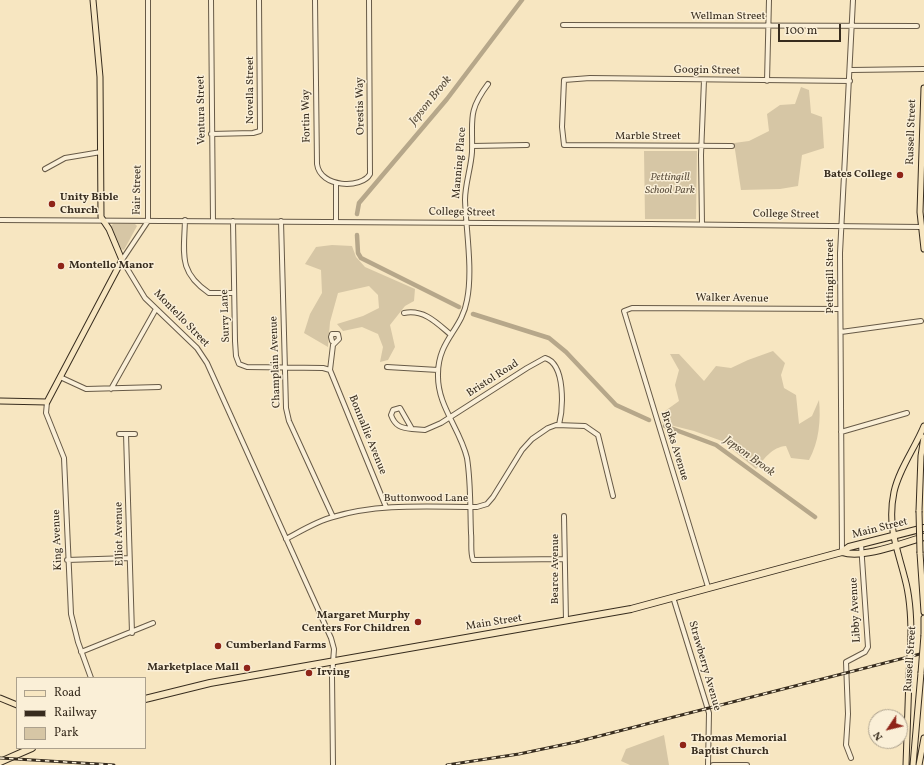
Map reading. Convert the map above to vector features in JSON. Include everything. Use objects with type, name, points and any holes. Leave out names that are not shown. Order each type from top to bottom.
[{"type":"highway","name":"Main Street","points":[[146,698],[210,683],[334,660],[566,622],[631,609],[842,552],[849,547],[924,528]]},
{"type":"highway","name":"Main Street","points":[[842,552],[849,554],[862,553],[895,546],[924,537]]},
{"type":"highway","points":[[0,762],[30,749]]},
{"type":"main road","name":"Montello Street","points":[[93,0],[100,77],[101,217],[105,221],[122,260]]},
{"type":"main road","name":"Russell Street","points":[[924,88],[922,227],[924,249]]},
{"type":"main road","name":"Fair Street","points":[[47,402],[122,260]]},
{"type":"main road","points":[[0,401],[47,402]]},
{"type":"main road","points":[[906,765],[911,636],[910,608],[906,580],[893,536],[892,516],[895,491],[924,426]]},
{"type":"main road","name":"Russell Street","points":[[924,438],[919,511],[924,612]]},
{"type":"main road","name":"Russell Street","points":[[920,486],[924,465]]},
{"type":"main road","name":"Russell Street","points":[[912,765],[922,673],[924,618]]},
{"type":"main road","points":[[0,698],[16,705]]},
{"type":"main road","points":[[919,765],[924,738]]},
{"type":"street","name":"Fair Street","points":[[122,260],[148,221],[148,0]]},
{"type":"street","name":"Ventura Street","points":[[211,0],[211,134],[213,221]]},
{"type":"street","name":"Novella Street","points":[[211,134],[253,133],[260,131],[259,0]]},
{"type":"street","name":"Fortin Way","points":[[315,0],[316,164],[321,176],[328,181],[336,183]]},
{"type":"street","name":"Orestis Way","points":[[336,183],[359,183],[370,174],[369,0]]},
{"type":"street","points":[[767,80],[769,0]]},
{"type":"street","name":"Pettingill Street","points":[[842,552],[840,226],[850,81],[853,0]]},
{"type":"street","name":"Wellman Street","points":[[563,26],[917,26]]},
{"type":"street","points":[[850,70],[924,70]]},
{"type":"street","name":"Googin Street","points":[[564,145],[562,127],[564,80],[590,78],[850,81]]},
{"type":"street","points":[[702,224],[701,147],[704,80]]},
{"type":"street","name":"Manning Place","points":[[488,84],[474,106],[471,166],[465,191],[468,223],[468,300],[461,320],[440,352],[438,391],[465,452],[470,484],[473,560],[564,559]]},
{"type":"street","points":[[472,146],[527,145]]},
{"type":"street","name":"Marble Street","points":[[564,145],[732,146]]},
{"type":"street","points":[[45,169],[64,158],[101,152]]},
{"type":"street","points":[[336,183],[336,221]]},
{"type":"street","name":"College Street","points":[[0,220],[336,221],[922,227]]},
{"type":"street","points":[[185,220],[185,262],[187,272],[209,293],[234,293]]},
{"type":"street","name":"Surry Lane","points":[[233,221],[236,356],[239,364],[247,367],[284,368]]},
{"type":"street","name":"Champlain Avenue","points":[[281,221],[284,368],[287,413],[333,517]]},
{"type":"street","name":"Montello Street","points":[[122,260],[136,285],[156,309],[197,348],[207,363],[331,638],[334,649],[332,676],[333,765]]},
{"type":"street","name":"Walker Avenue","points":[[625,310],[632,308],[840,309]]},
{"type":"street","points":[[111,389],[156,309]]},
{"type":"street","name":"Brooks Avenue","points":[[625,310],[625,320],[708,587]]},
{"type":"street","points":[[404,313],[414,312],[429,317],[451,335]]},
{"type":"street","points":[[841,332],[921,321]]},
{"type":"street","points":[[284,368],[323,368],[330,370],[333,343],[339,338],[337,333],[331,336],[332,341]]},
{"type":"street","name":"Bristol Road","points":[[412,429],[419,431],[425,430],[450,418],[542,359],[548,359],[553,364],[561,384],[563,407],[559,425]]},
{"type":"street","points":[[387,367],[438,370]]},
{"type":"street","name":"Bonnallie Avenue","points":[[330,370],[386,507]]},
{"type":"street","points":[[60,377],[86,389],[159,387]]},
{"type":"street","name":"King Avenue","points":[[47,402],[46,413],[64,458],[71,614],[81,652],[91,677]]},
{"type":"street","points":[[400,408],[412,429],[403,428],[395,424],[391,415],[393,410],[400,408]]},
{"type":"street","points":[[841,432],[908,413]]},
{"type":"street","points":[[559,425],[585,426],[598,435],[613,496]]},
{"type":"street","name":"Buttonwood Lane","points":[[286,539],[333,517],[386,507],[470,507],[480,506],[490,502],[527,444],[548,428],[559,425]]},
{"type":"street","points":[[119,434],[135,434]]},
{"type":"street","name":"Elliot Avenue","points":[[126,434],[132,633]]},
{"type":"street","name":"Bearce Avenue","points":[[564,516],[566,622]]},
{"type":"street","name":"Libby Avenue","points":[[851,758],[846,745],[848,714],[846,662],[865,652],[868,647],[861,544]]},
{"type":"street","points":[[68,560],[129,558]]},
{"type":"street","name":"Strawberry Avenue","points":[[674,597],[709,713],[708,765]]},
{"type":"street","points":[[81,652],[132,633],[153,623]]},
{"type":"street","points":[[713,765],[747,765]]},
{"type":"green space","points":[[801,87],[809,90],[811,113],[822,117],[824,148],[802,155],[798,186],[780,189],[741,190],[734,143],[749,141],[769,131],[767,114],[780,105],[795,104]]},
{"type":"green space","name":"Pettingill School Park","points":[[644,151],[697,151],[696,219],[645,219]]},
{"type":"green space","points":[[113,224],[135,224],[137,226],[124,250],[121,249],[112,229],[111,226]]},
{"type":"green space","points":[[332,245],[352,246],[356,257],[365,267],[415,289],[414,301],[405,306],[390,325],[395,347],[388,360],[380,362],[383,347],[378,334],[362,327],[343,331],[337,324],[363,316],[379,308],[378,295],[369,286],[338,293],[330,322],[328,347],[304,333],[310,314],[322,293],[321,270],[305,264],[316,247]]},
{"type":"green space","points":[[773,351],[785,363],[781,375],[784,388],[796,395],[799,424],[812,416],[819,400],[820,415],[817,438],[809,460],[791,458],[786,446],[772,451],[756,469],[722,441],[694,431],[662,423],[665,411],[679,401],[675,385],[679,370],[670,354],[679,354],[704,381],[716,366],[731,368]]},
{"type":"green space","points":[[664,735],[669,765],[630,765],[621,761],[626,749]]},
{"type":"waterway","name":"Jepson Brook","points":[[357,214],[359,203],[447,99],[522,0]]},
{"type":"waterway","name":"Jepson Brook","points":[[357,235],[358,253],[361,258],[459,307]]},
{"type":"waterway","name":"Jepson Brook","points":[[473,314],[549,338],[566,352],[616,405],[649,420]]},
{"type":"waterway","name":"Jepson Brook","points":[[665,426],[716,445],[815,517]]},
{"type":"railway","points":[[447,765],[519,754],[576,742],[924,653]]},
{"type":"railway","points":[[0,758],[114,765]]},
{"type":"place","name":"Bates College","points":[[900,175]]},
{"type":"place","name":"Unity Bible Church","points":[[52,204]]},
{"type":"place","name":"Montello Manor","points":[[61,266]]},
{"type":"place","name":"Margaret Murphy Centers For Children","points":[[418,622]]},
{"type":"place","name":"Cumberland Farms","points":[[218,646]]},
{"type":"place","name":"Marketplace Mall","points":[[247,668]]},
{"type":"place","name":"Irving","points":[[309,673]]},
{"type":"place","name":"Thomas Memorial Baptist Church","points":[[683,745]]}]
